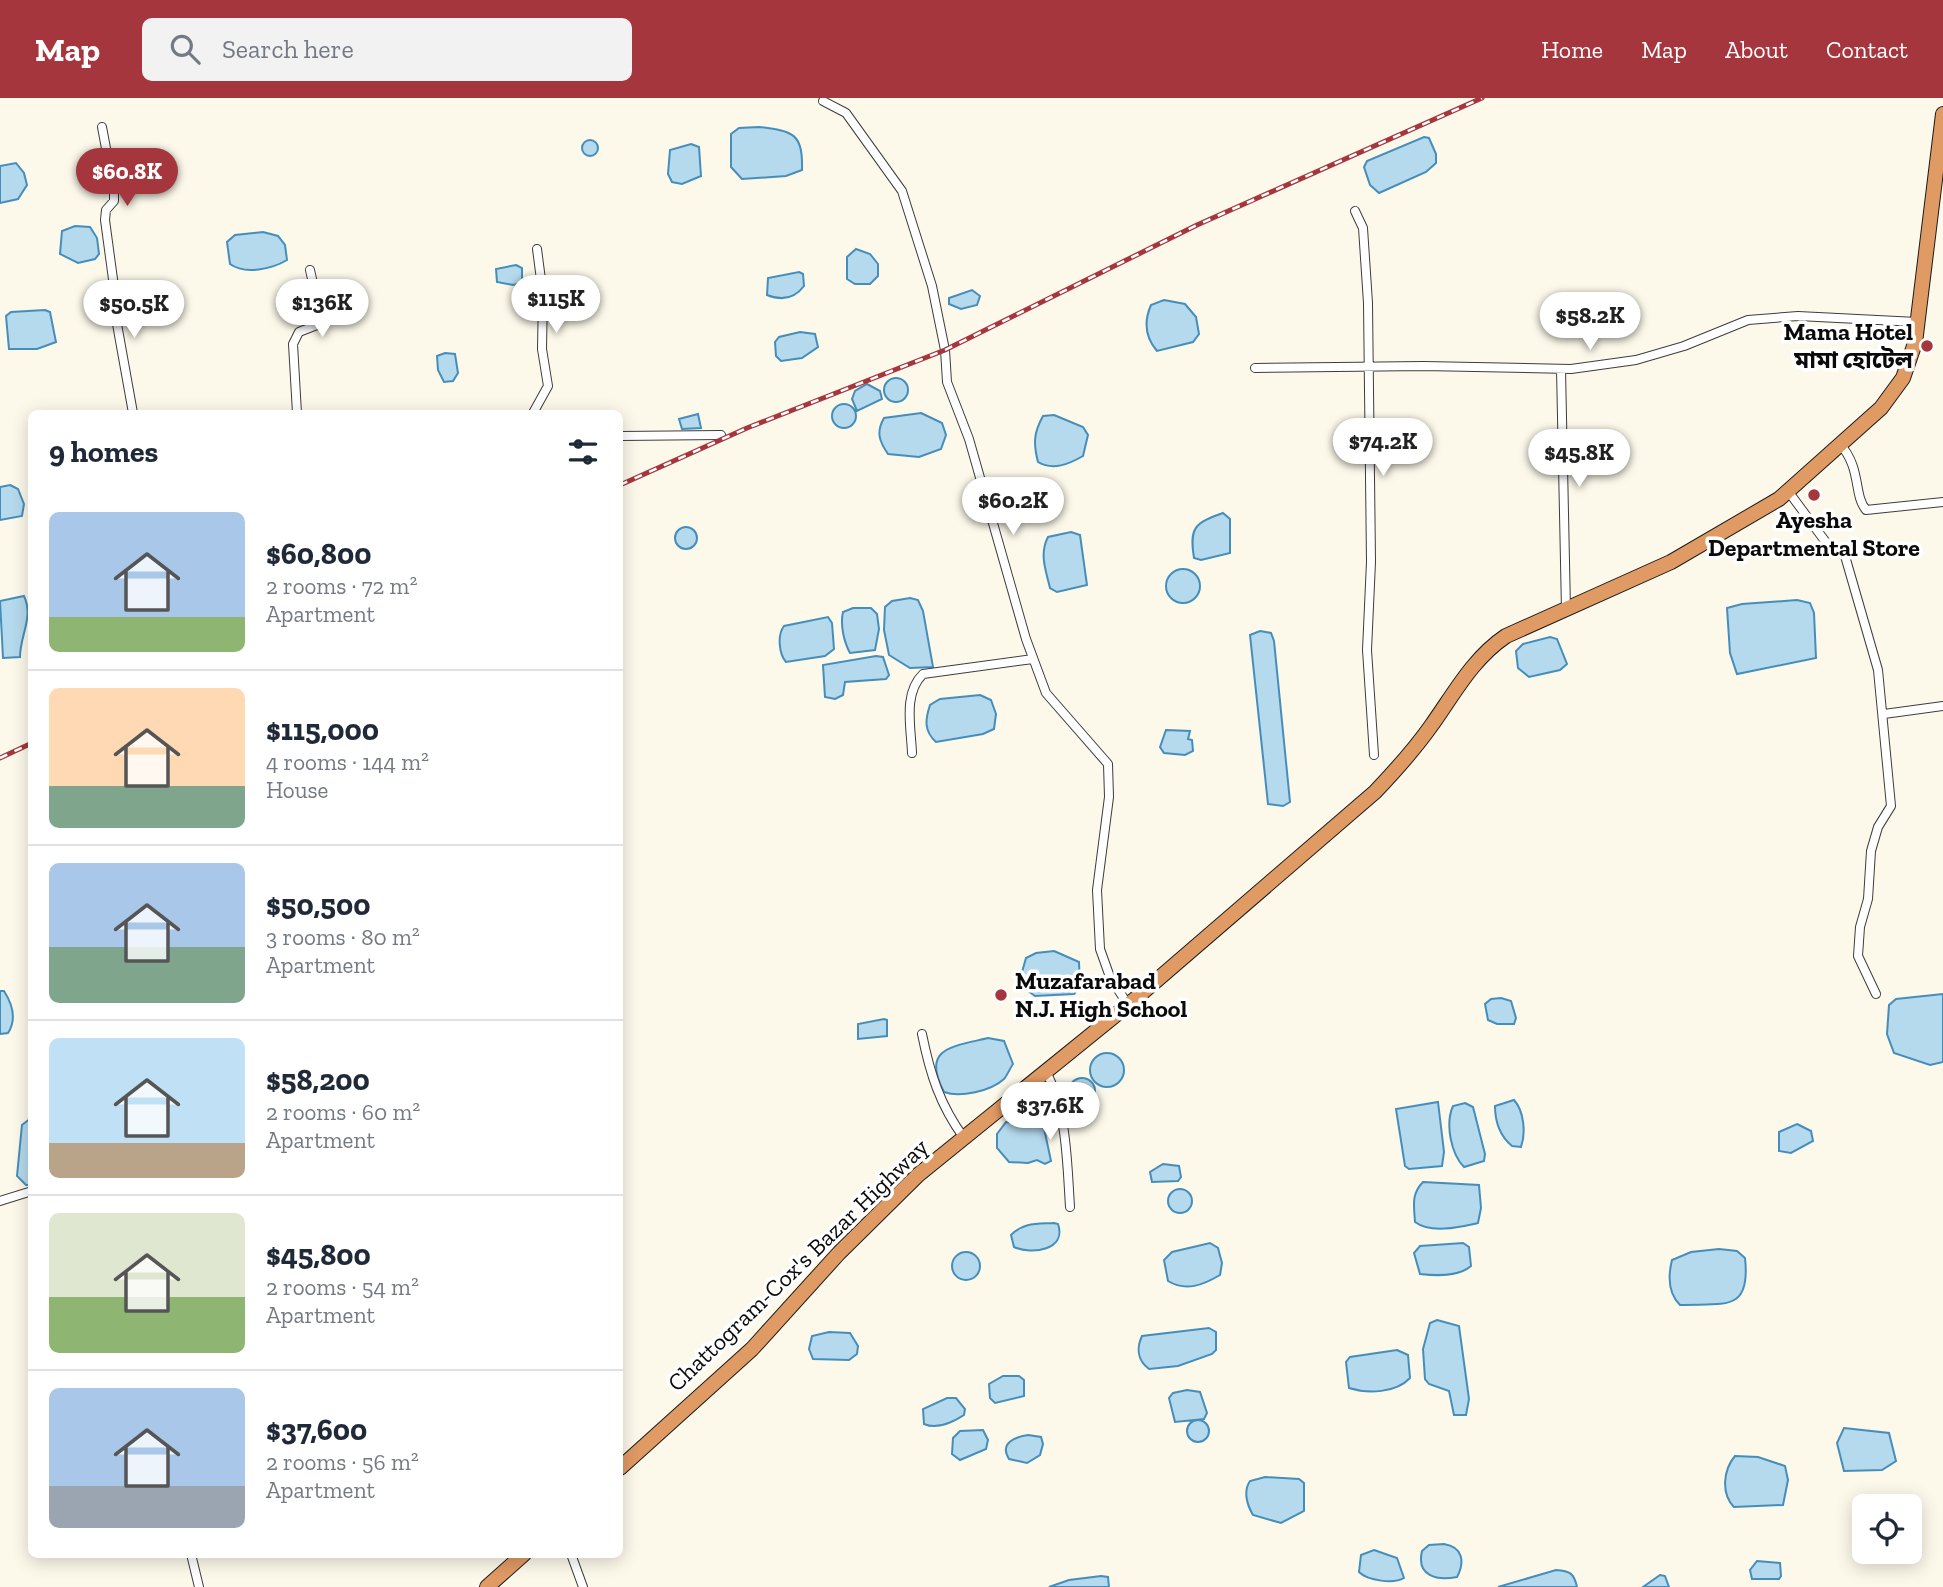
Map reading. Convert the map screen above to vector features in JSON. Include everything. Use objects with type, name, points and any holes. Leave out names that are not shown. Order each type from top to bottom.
[{"type":"highway","name":"Chattogram-Cox's Bazar Highway","points":[[623,1465],[752,1349],[898,1194],[1128,1005],[1375,792],[1404,761],[1469,670],[1489,648],[1506,636],[1671,562],[1788,491],[1881,408],[1903,378],[1915,343],[1943,114]]},
{"type":"highway","points":[[487,1587],[520,1558]]},
{"type":"street","points":[[823,101],[846,113],[902,191],[932,286],[945,350],[947,382],[969,439],[1033,659],[1046,693],[1108,764],[1109,797],[1097,890],[1100,948],[1110,977],[1128,1005]]},
{"type":"street","points":[[102,127],[114,191],[114,201],[106,210],[105,220],[117,324],[132,410]]},
{"type":"street","points":[[1355,211],[1363,228],[1368,303],[1371,562],[1367,650],[1374,755]]},
{"type":"street","points":[[535,410],[548,386],[542,349],[543,295],[537,249]]},
{"type":"street","points":[[297,410],[293,344],[299,332],[322,323],[323,316],[310,270]]},
{"type":"street","points":[[115,294],[164,286]]},
{"type":"street","points":[[1255,368],[1367,366],[1562,369],[1636,360],[1684,346],[1748,320],[1798,316],[1917,322]]},
{"type":"street","points":[[1562,369],[1566,610]]},
{"type":"street","points":[[623,436],[720,435]]},
{"type":"street","points":[[1840,444],[1850,456],[1857,476],[1861,504],[1866,510],[1943,502]]},
{"type":"street","points":[[1788,491],[1825,541],[1845,556],[1878,670],[1891,806],[1878,827],[1871,851],[1868,899],[1860,927],[1858,956],[1876,994]]},
{"type":"street","points":[[912,753],[910,697],[914,683],[923,674],[1033,659]]},
{"type":"street","points":[[1884,714],[1943,706]]},
{"type":"street","points":[[922,1034],[930,1076],[941,1104],[964,1138]]},
{"type":"street","points":[[1046,1071],[1056,1092],[1063,1125],[1070,1207]]},
{"type":"street","points":[[0,1201],[28,1192]]},
{"type":"street","points":[[192,1558],[199,1587]]},
{"type":"street","points":[[572,1558],[583,1587]]},
{"type":"water","points":[[739,128],[780,130],[794,136],[800,148],[802,170],[786,176],[742,179],[731,167],[731,134]]},
{"type":"water","points":[[1424,137],[1429,138],[1436,154],[1436,163],[1426,172],[1379,193],[1370,185],[1364,167],[1367,161]]},
{"type":"water","points":[[590,140],[596,142],[596,154],[590,156],[584,154],[582,148],[584,142]]},
{"type":"water","points":[[691,144],[699,147],[701,176],[682,184],[672,182],[668,174],[670,150]]},
{"type":"water","points":[[16,163],[24,173],[27,185],[18,199],[0,203],[0,166]]},
{"type":"water","points":[[75,226],[90,227],[97,238],[99,254],[95,259],[78,263],[60,254],[62,231]]},
{"type":"water","points":[[263,232],[278,236],[285,245],[287,260],[258,270],[243,269],[230,264],[227,242],[235,235]]},
{"type":"water","points":[[856,249],[870,254],[878,264],[878,276],[870,284],[855,284],[847,279],[847,257]]},
{"type":"water","points":[[516,265],[522,268],[522,283],[513,285],[497,282],[496,269]]},
{"type":"water","points":[[799,272],[803,274],[804,286],[797,293],[783,298],[767,295],[768,278]]},
{"type":"water","points":[[972,290],[980,296],[977,305],[961,309],[949,304],[949,298]]},
{"type":"water","points":[[1164,300],[1185,304],[1196,317],[1199,334],[1193,342],[1157,351],[1148,335],[1147,317],[1151,305]]},
{"type":"water","points":[[11,312],[50,312],[56,342],[37,349],[9,349],[6,316]]},
{"type":"water","points":[[800,332],[815,334],[818,347],[802,358],[781,361],[776,356],[775,342],[779,337]]},
{"type":"water","points":[[455,354],[458,373],[453,381],[444,382],[438,370],[437,356]]},
{"type":"water","points":[[896,378],[904,382],[908,390],[904,398],[896,402],[888,398],[884,390],[888,382]]},
{"type":"water","points":[[867,384],[880,391],[882,399],[857,411],[852,399],[855,391]]},
{"type":"water","points":[[844,404],[855,411],[856,416],[849,427],[844,428],[833,421],[832,416],[839,405]]},
{"type":"water","points":[[921,413],[942,423],[946,435],[941,449],[919,457],[888,454],[880,436],[884,418]]},
{"type":"water","points":[[698,414],[701,428],[682,429],[679,419]]},
{"type":"water","points":[[1054,415],[1083,427],[1088,435],[1083,456],[1067,464],[1049,466],[1038,462],[1035,438],[1043,416]]},
{"type":"water","points":[[10,485],[18,489],[24,504],[22,516],[0,520],[0,487]]},
{"type":"water","points":[[1223,513],[1230,519],[1230,553],[1201,560],[1194,558],[1192,539],[1196,528],[1200,523]]},
{"type":"water","points":[[686,527],[694,530],[697,538],[694,546],[686,549],[678,546],[675,538],[678,530]]},
{"type":"water","points":[[1071,532],[1080,535],[1087,585],[1057,592],[1050,588],[1044,562],[1045,543],[1048,537]]},
{"type":"water","points":[[1183,569],[1195,574],[1200,586],[1195,598],[1183,603],[1171,598],[1166,586],[1171,574]]},
{"type":"water","points":[[24,596],[28,611],[20,657],[3,658],[0,601]]},
{"type":"water","points":[[910,598],[918,600],[923,611],[933,667],[910,668],[889,655],[884,630],[885,607],[892,601]]},
{"type":"water","points":[[1797,600],[1810,603],[1814,613],[1816,658],[1737,674],[1730,653],[1727,608],[1742,604]]},
{"type":"water","points":[[853,608],[871,608],[877,614],[879,629],[875,650],[850,653],[843,633],[842,617],[843,612]]},
{"type":"water","points":[[828,617],[832,623],[834,649],[825,656],[786,662],[780,644],[780,634],[784,626]]},
{"type":"water","points":[[1260,631],[1271,633],[1274,641],[1290,802],[1283,806],[1268,804],[1250,635]]},
{"type":"water","points":[[1550,637],[1557,639],[1567,664],[1560,670],[1529,677],[1518,668],[1516,651],[1523,644]]},
{"type":"water","points":[[883,657],[889,675],[886,679],[845,682],[843,695],[835,699],[825,697],[823,665]]},
{"type":"water","points":[[980,695],[991,700],[996,714],[994,729],[983,734],[936,742],[929,734],[927,725],[930,705],[940,699]]},
{"type":"water","points":[[1166,730],[1190,731],[1188,739],[1192,740],[1193,751],[1185,755],[1164,753],[1160,747]]},
{"type":"water","points":[[1054,951],[1079,962],[1080,986],[1074,994],[1035,996],[1024,988],[1022,972],[1026,958],[1036,953]]},
{"type":"water","points":[[0,991],[4,991],[7,996],[13,1017],[8,1033],[0,1034]]},
{"type":"water","points":[[1943,994],[1943,1062],[1930,1065],[1894,1053],[1887,1034],[1889,1005],[1896,999]]},
{"type":"water","points":[[1491,999],[1511,1001],[1516,1018],[1514,1024],[1497,1024],[1488,1020],[1485,1004]]},
{"type":"water","points":[[887,1020],[887,1036],[858,1039],[858,1024]]},
{"type":"water","points":[[988,1038],[1004,1041],[1013,1064],[1005,1078],[991,1087],[975,1092],[944,1092],[936,1066],[938,1058],[952,1047]]},
{"type":"water","points":[[1107,1053],[1119,1058],[1124,1070],[1119,1082],[1107,1087],[1095,1082],[1090,1070],[1095,1058]]},
{"type":"water","points":[[1082,1078],[1091,1082],[1095,1091],[1091,1100],[1082,1104],[1073,1100],[1069,1091],[1073,1082]]},
{"type":"water","points":[[1514,1100],[1523,1122],[1521,1147],[1512,1146],[1508,1142],[1501,1133],[1496,1117],[1495,1106]]},
{"type":"water","points":[[1438,1102],[1444,1152],[1442,1166],[1409,1169],[1405,1166],[1396,1109]]},
{"type":"water","points":[[1465,1103],[1473,1107],[1485,1154],[1484,1161],[1464,1167],[1453,1147],[1450,1121],[1453,1106]]},
{"type":"water","points":[[28,1120],[28,1185],[17,1176],[22,1125]]},
{"type":"water","points":[[1006,1122],[1031,1123],[1044,1128],[1051,1161],[1045,1164],[1037,1160],[1028,1163],[1009,1162],[997,1148],[997,1134]]},
{"type":"water","points":[[1797,1124],[1811,1131],[1813,1141],[1791,1153],[1779,1151],[1779,1132]]},
{"type":"water","points":[[1163,1164],[1179,1166],[1181,1177],[1178,1181],[1152,1182],[1150,1172]]},
{"type":"water","points":[[1423,1182],[1479,1185],[1481,1208],[1478,1223],[1437,1229],[1415,1222],[1415,1196]]},
{"type":"water","points":[[1180,1189],[1189,1192],[1192,1201],[1189,1210],[1180,1213],[1171,1210],[1168,1201],[1171,1192]]},
{"type":"water","points":[[1031,1224],[1058,1224],[1059,1233],[1053,1245],[1038,1250],[1014,1247],[1011,1235],[1021,1228]]},
{"type":"water","points":[[1210,1243],[1218,1248],[1222,1263],[1220,1275],[1188,1287],[1168,1281],[1164,1260],[1172,1252]]},
{"type":"water","points":[[1463,1243],[1469,1247],[1471,1266],[1466,1270],[1454,1274],[1420,1274],[1414,1253],[1420,1246]]},
{"type":"water","points":[[1719,1249],[1737,1251],[1745,1258],[1746,1276],[1739,1297],[1721,1304],[1680,1305],[1670,1284],[1672,1260],[1691,1252]]},
{"type":"water","points":[[966,1252],[976,1256],[980,1266],[976,1276],[966,1280],[956,1276],[952,1266],[956,1256]]},
{"type":"water","points":[[1437,1320],[1459,1326],[1469,1399],[1466,1415],[1454,1415],[1449,1391],[1429,1384],[1425,1379],[1423,1349],[1430,1323]]},
{"type":"water","points":[[1209,1328],[1216,1332],[1216,1350],[1212,1354],[1178,1366],[1149,1369],[1140,1358],[1142,1336]]},
{"type":"water","points":[[829,1332],[850,1333],[858,1346],[857,1354],[849,1360],[813,1359],[809,1349],[812,1336]]},
{"type":"water","points":[[1397,1350],[1408,1355],[1410,1378],[1404,1383],[1381,1391],[1349,1388],[1346,1362],[1350,1357]]},
{"type":"water","points":[[1003,1376],[1019,1376],[1024,1380],[1024,1396],[995,1403],[990,1398],[989,1384]]},
{"type":"water","points":[[1187,1390],[1200,1392],[1207,1413],[1204,1419],[1175,1422],[1169,1398],[1173,1393]]},
{"type":"water","points":[[947,1398],[956,1398],[965,1409],[964,1415],[940,1426],[924,1424],[923,1409]]},
{"type":"water","points":[[1194,1420],[1202,1420],[1209,1427],[1209,1435],[1202,1442],[1194,1442],[1187,1435],[1187,1427]]},
{"type":"water","points":[[1844,1428],[1889,1433],[1896,1461],[1882,1470],[1844,1471],[1837,1443]]},
{"type":"water","points":[[983,1430],[988,1440],[986,1449],[960,1460],[952,1454],[953,1438],[960,1431]]},
{"type":"water","points":[[1018,1437],[1041,1437],[1043,1444],[1040,1455],[1027,1463],[1009,1459],[1006,1453],[1007,1445]]},
{"type":"water","points":[[1735,1456],[1758,1457],[1785,1466],[1788,1480],[1783,1505],[1734,1507],[1727,1496],[1725,1482],[1728,1468]]},
{"type":"water","points":[[1265,1477],[1299,1479],[1304,1483],[1304,1511],[1281,1523],[1253,1515],[1247,1498],[1248,1485],[1250,1481]]},
{"type":"water","points":[[1444,1544],[1455,1548],[1461,1556],[1457,1577],[1436,1577],[1430,1575],[1422,1566],[1422,1551],[1429,1545]]},
{"type":"water","points":[[1374,1550],[1397,1558],[1404,1578],[1381,1581],[1368,1578],[1359,1572],[1361,1555]]},
{"type":"water","points":[[1757,1561],[1780,1563],[1779,1579],[1752,1579],[1750,1570]]},
{"type":"water","points":[[1556,1570],[1571,1574],[1577,1587],[1498,1587]]},
{"type":"water","points":[[1660,1575],[1665,1576],[1669,1587],[1643,1587]]},
{"type":"water","points":[[1108,1577],[1109,1587],[1049,1587],[1069,1580]]},
{"type":"railway","points":[[623,484],[747,428],[945,350],[1197,225],[1482,98]]},
{"type":"railway","points":[[0,758],[28,745]]},
{"type":"place","name":"Mama Hotel মামা হোটেল","points":[[1927,346]]},
{"type":"place","name":"Ayesha Departmental Store","points":[[1814,495]]},
{"type":"place","name":"Muzafarabad N.J. High School","points":[[1001,995]]}]
